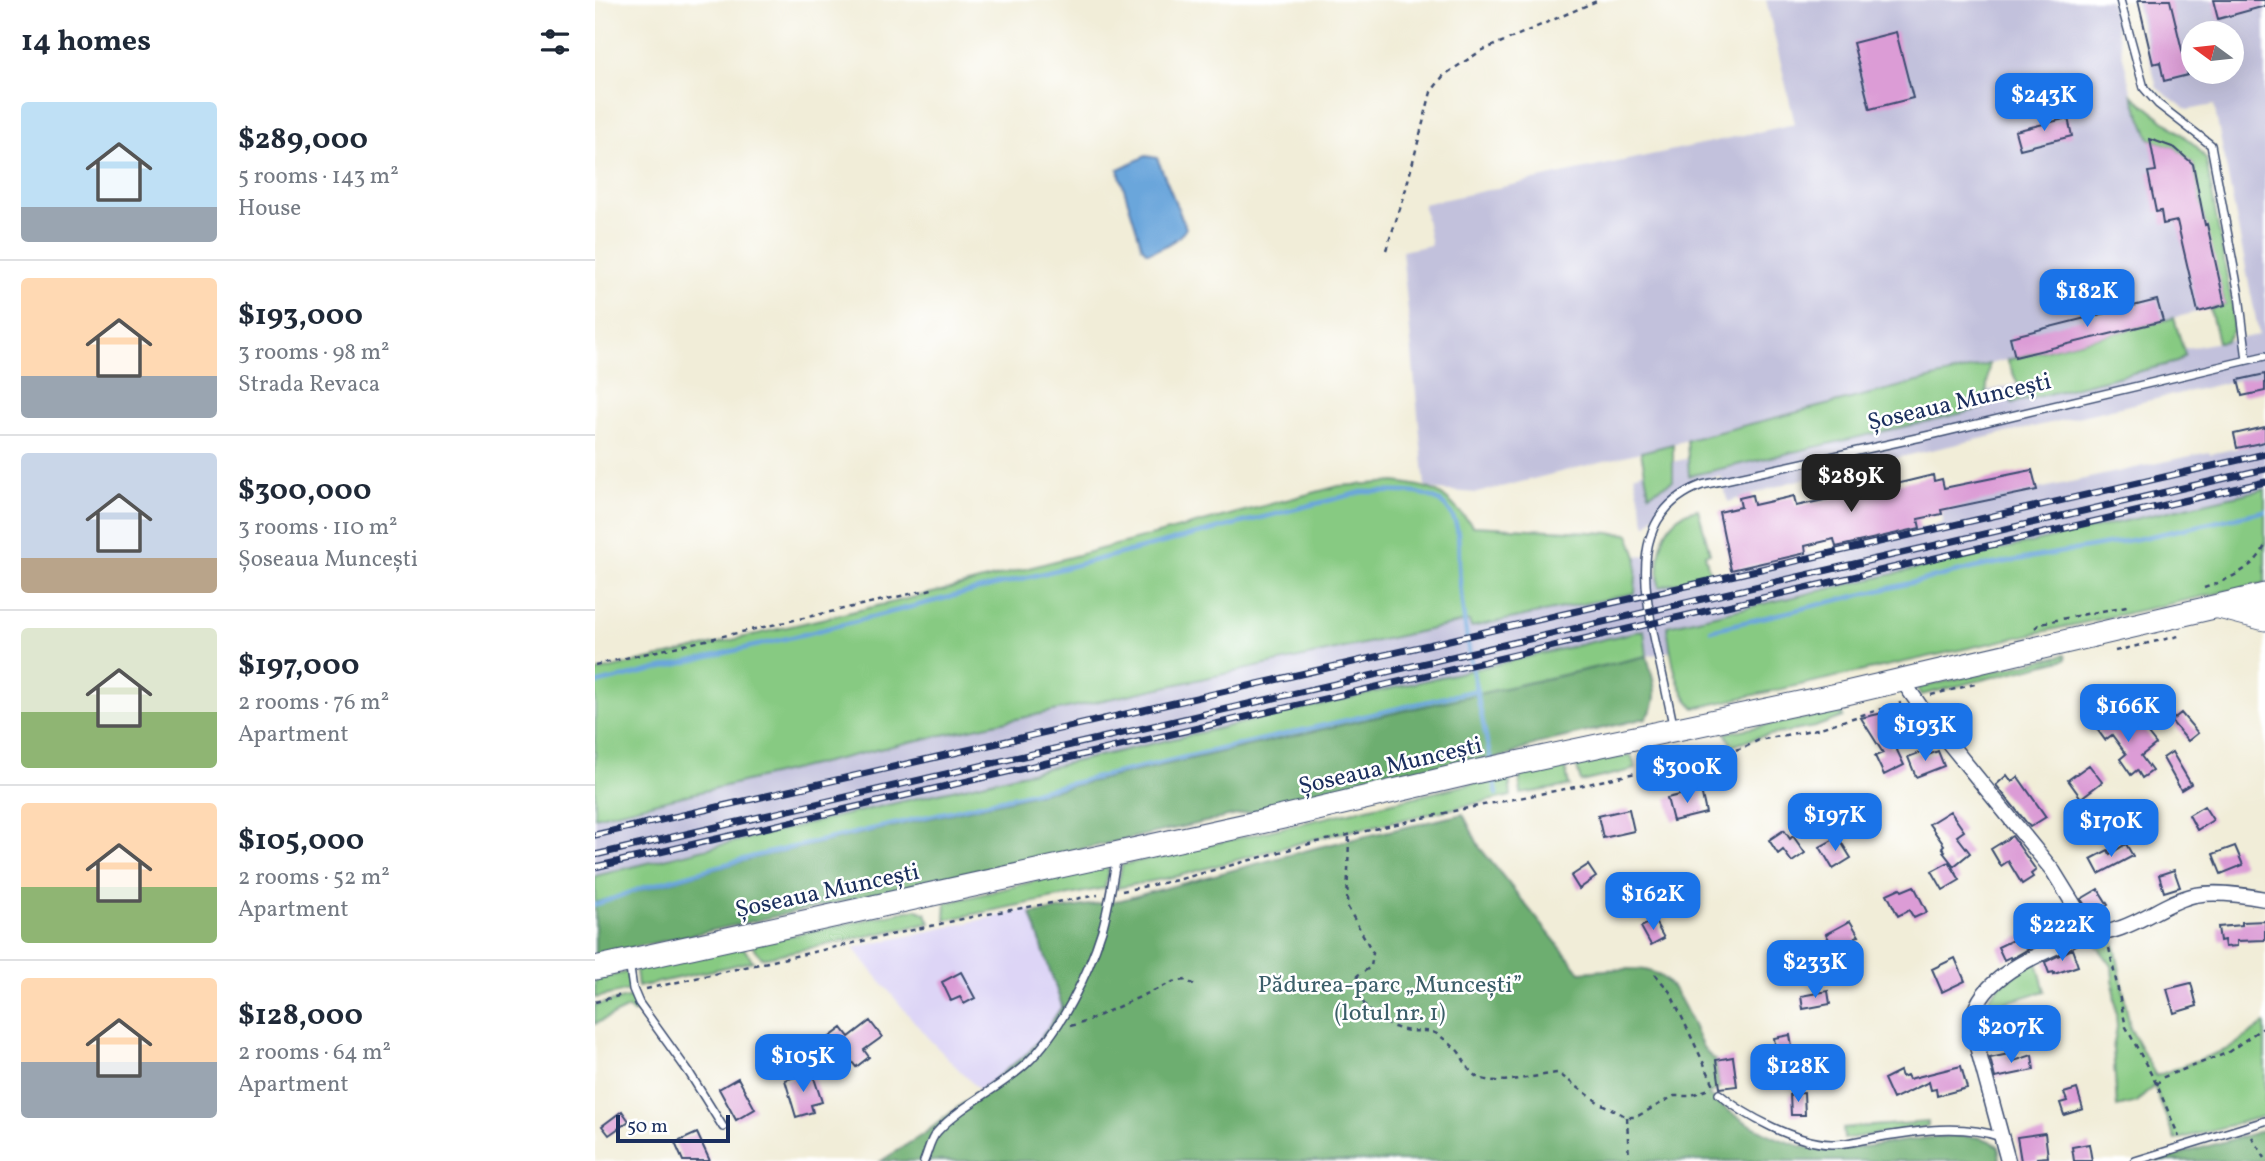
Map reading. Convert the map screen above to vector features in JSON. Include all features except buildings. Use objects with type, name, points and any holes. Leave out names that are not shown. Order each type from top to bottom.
[{"type":"main road","name":"Șoseaua Muncești","points":[[595,968],[1515,763],[1902,680],[2265,595]]},
{"type":"main road","points":[[2215,607],[2265,619]]},
{"type":"street","points":[[1902,680],[1927,716],[2053,871],[2096,932]]},
{"type":"street","points":[[2008,1161],[1973,1039],[1972,1019],[1979,1000],[2013,968],[2096,932],[2125,927],[2162,907],[2195,895],[2217,894],[2265,899]]},
{"type":"lane","points":[[2120,0],[2144,88],[2158,104],[2211,145],[2239,295],[2247,360]]},
{"type":"lane","name":"Șoseaua Muncești","points":[[1674,729],[1651,623],[1644,562],[1651,534],[1663,513],[1685,492],[1702,485],[1934,434],[2265,356]]},
{"type":"lane","points":[[924,1161],[935,1134],[1026,1063],[1045,1043],[1087,972],[1103,929],[1118,853]]},
{"type":"lane","points":[[628,960],[639,1003],[690,1074],[723,1127]]},
{"type":"lane","points":[[1719,1094],[1755,1120],[1823,1143],[1839,1144],[1936,1129],[1988,1132],[2002,1137]]},
{"type":"lane","points":[[2135,1161],[2265,1121]]},
{"type":"path","points":[[1386,250],[1403,200],[1431,92],[1444,75],[1481,51],[1588,1],[1599,0]]},
{"type":"path","points":[[2197,591],[2235,575],[2252,562],[2265,546]]},
{"type":"path","points":[[595,665],[932,589]]},
{"type":"path","points":[[2035,629],[2041,623],[2135,605]]},
{"type":"path","points":[[2103,654],[2182,635]]},
{"type":"path","points":[[595,1002],[976,916],[1177,880],[1349,835],[1575,787],[1743,748],[1759,740],[1799,735],[1916,699],[1983,682]]},
{"type":"path","points":[[1349,835],[1347,906],[1373,953],[1370,967],[1358,975],[1357,982],[1364,1008],[1391,1026],[1409,1031],[1434,1032],[1457,1051],[1470,1072],[1482,1079],[1497,1080],[1558,1073],[1598,1102],[1627,1117],[1636,1117],[1674,1096],[1689,1096],[1715,1087],[1670,992],[1655,974]]},
{"type":"path","points":[[2096,932],[2114,965],[2126,1027],[2157,1085],[2184,1145]]},
{"type":"path","points":[[1056,1025],[1068,1027],[1081,1023],[1173,982],[1186,980],[1194,985]]},
{"type":"path","points":[[2157,1085],[2161,1078],[2227,1053],[2265,1026]]},
{"type":"path","points":[[1627,1117],[1629,1161]]},
{"type":"path","points":[[2245,1127],[2265,1158]]},
{"type":"shaded area","points":[[1766,0],[2110,0],[2132,95],[2150,138],[2175,148],[2193,164],[2225,305],[1477,493],[1437,490],[1425,486],[1402,251],[1431,245],[1423,204],[1795,124]]},
{"type":"shaded area","points":[[2135,0],[2265,0],[2265,374],[1791,482],[1728,502],[1721,476],[1696,481],[1669,498],[1646,526],[1634,475],[1663,464],[2147,355],[2259,335],[2214,105],[2187,110],[2157,88]]},
{"type":"shaded area","points":[[2265,442],[2265,583],[1695,708],[1685,699],[1670,651],[758,857],[595,903],[595,795],[1650,554],[1660,587],[1943,523],[1942,510]]},
{"type":"shaded area","points":[[1030,909],[1062,1006],[1029,1052],[980,1091],[927,1037],[853,948]]},
{"type":"green space","points":[[2132,95],[2196,146],[2206,159],[2233,311],[2233,331],[2226,341],[2218,342],[2210,309],[2225,305],[2193,164],[2175,148],[2150,139]]},
{"type":"green space","points":[[2174,318],[2185,355],[2177,362],[2012,403],[2010,394],[2021,391],[2007,360]]},
{"type":"green space","points":[[1989,364],[1985,408],[1689,476],[1687,440]]},
{"type":"green space","points":[[1673,444],[1673,481],[1649,494],[1641,452]]},
{"type":"green space","points":[[1395,482],[1423,487],[1440,494],[1473,526],[1629,534],[1637,557],[1635,593],[1471,627],[1469,621],[901,744],[595,817],[595,672],[945,590],[1339,486]]},
{"type":"green space","points":[[2265,489],[2265,583],[1695,708],[1678,681],[1667,626]]},
{"type":"green space","points":[[1698,509],[1710,553],[1705,554],[1710,575],[1659,587],[1660,550],[1668,528],[1685,513]]},
{"type":"green space","points":[[1644,630],[1647,656],[758,857],[595,903],[595,876],[831,818]]},
{"type":"green space","points":[[2065,655],[2066,659],[1921,695],[1917,688]]},
{"type":"green space","points":[[1647,656],[1655,696],[1646,718],[1536,744],[1510,755],[595,956],[595,903],[758,857]]},
{"type":"green space","points":[[1841,711],[1843,717],[1815,727],[1759,737],[1732,746],[1725,733]]},
{"type":"green space","points":[[1685,744],[1688,758],[1645,767],[1642,753]]},
{"type":"green space","points":[[1631,755],[1636,769],[1581,782],[1576,764]]},
{"type":"green space","points":[[1565,765],[1569,786],[1521,794],[1519,773]]},
{"type":"green space","points":[[1509,775],[1511,796],[1318,838],[1178,876],[1117,888],[1122,865]]},
{"type":"green space","name":"Pădurea-parc „Muncești” (lotul nr. 1)","points":[[1463,814],[1480,848],[1580,972],[1645,970],[1655,973],[1670,985],[1682,1003],[1703,1047],[1716,1060],[1720,1088],[1708,1095],[1734,1114],[1777,1138],[1808,1148],[1842,1150],[1942,1136],[1965,1136],[1985,1139],[1999,1147],[2000,1161],[881,1161],[925,1133],[1029,1052],[1062,1006],[1031,914],[1121,900],[1319,847]]},
{"type":"green space","points":[[1109,863],[1105,888],[945,920],[946,903]]},
{"type":"green space","points":[[916,909],[926,914],[930,923],[762,958],[751,944]]},
{"type":"green space","points":[[2114,939],[2130,1028],[2156,1076],[2230,1048],[2265,1023],[2265,1116],[2175,1140],[2154,1086],[2137,1102],[2117,1107],[2113,1048],[2117,1027],[2112,966],[2094,942],[2088,940]]},
{"type":"green space","points":[[742,946],[753,961],[638,987],[636,969]]},
{"type":"green space","points":[[2036,959],[2045,991],[1992,1006],[1989,998],[1999,986]]},
{"type":"green space","points":[[627,972],[630,990],[595,998],[595,980]]},
{"type":"green space","points":[[632,997],[640,1010],[633,1013],[628,1008],[595,1024],[595,1005]]},
{"type":"green space","points":[[1928,1122],[1928,1126],[1844,1139],[1843,1128]]},
{"type":"green space","points":[[2265,1130],[2265,1161],[2155,1161]]},
{"type":"water","points":[[1146,156],[1157,158],[1186,228],[1169,244],[1147,252],[1142,247],[1118,169]]},
{"type":"waterway","points":[[595,684],[813,632],[1362,492],[1417,493],[1445,506],[1457,527],[1467,640],[1491,762]]},
{"type":"waterway","points":[[1711,630],[1983,566],[2137,539],[2265,511]]},
{"type":"waterway","points":[[595,905],[642,888],[755,856],[1477,690]]},
{"type":"waterway","points":[[1493,774],[1497,794]]},
{"type":"railway","points":[[595,835],[2265,454]]},
{"type":"railway","points":[[595,855],[2265,469]]},
{"type":"railway","points":[[595,867],[2265,482]]}]
